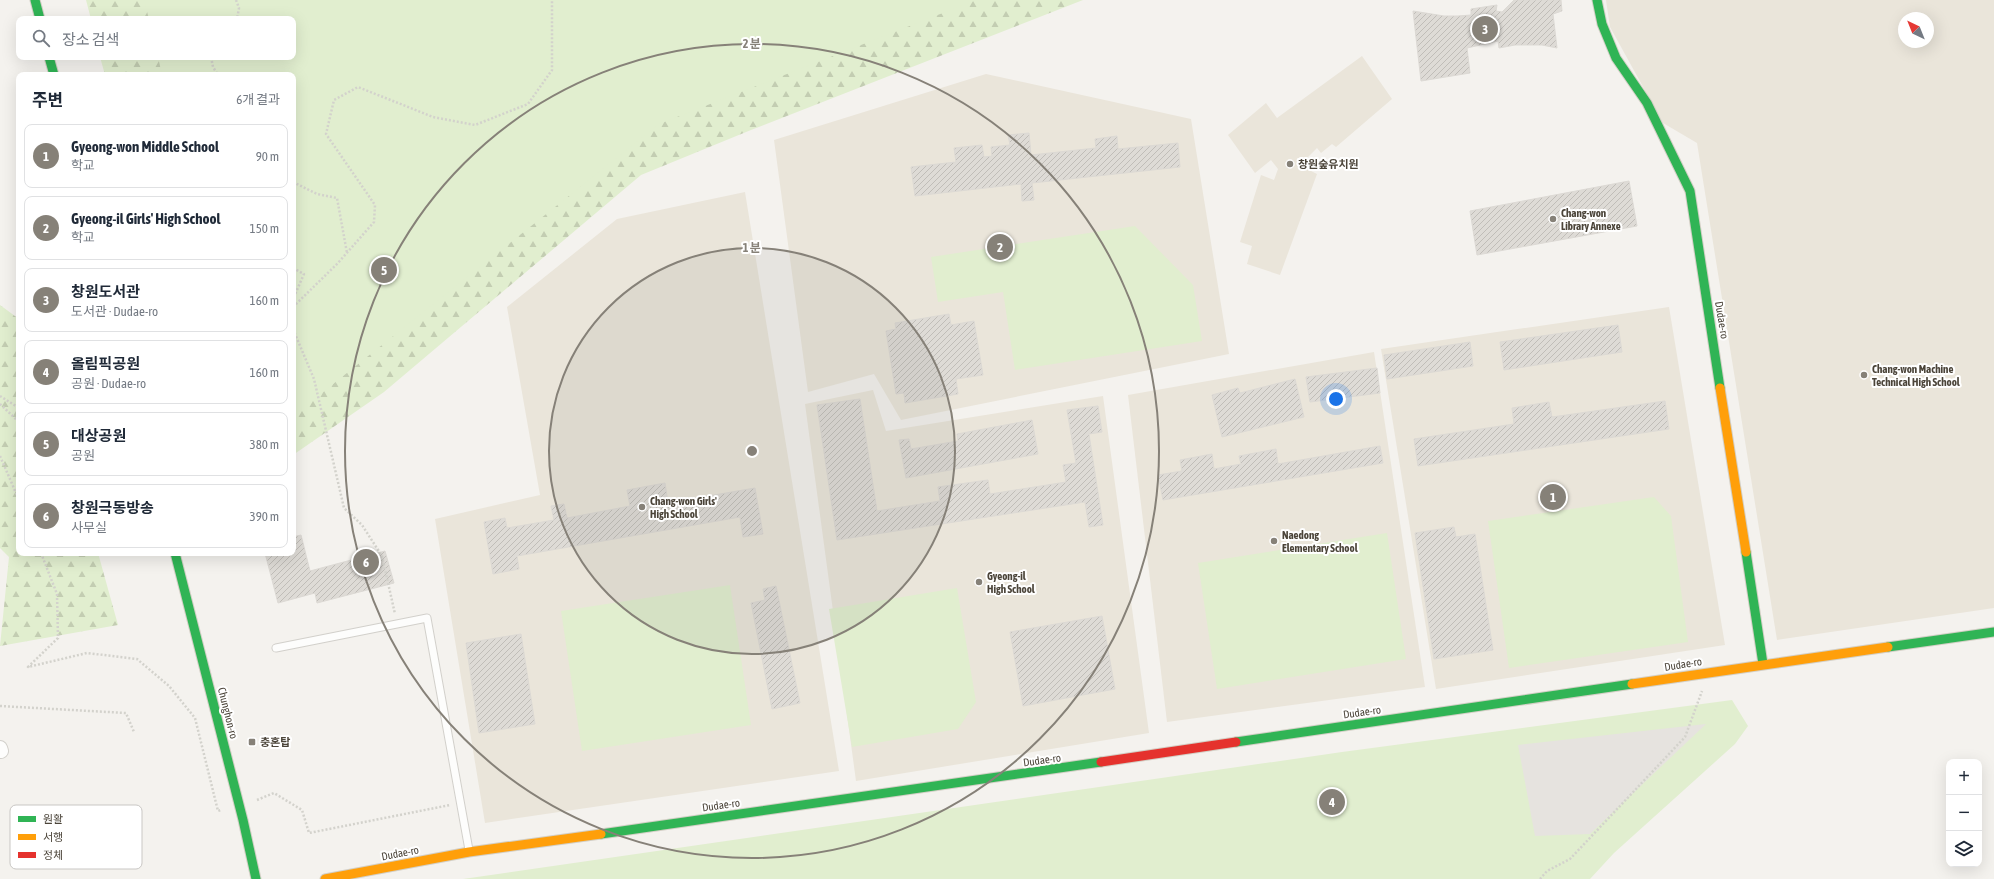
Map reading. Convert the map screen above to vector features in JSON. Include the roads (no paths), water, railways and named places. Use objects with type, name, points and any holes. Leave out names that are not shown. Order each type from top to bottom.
[{"type":"street","points":[[35,0],[39,16]]},
{"type":"street","name":"Dudae-ro","points":[[1597,0],[1602,24],[1616,58],[1647,103],[1672,157],[1690,191],[1762,664]]},
{"type":"street","points":[[50,60],[53,72]]},
{"type":"street","name":"Chunghon-ro","points":[[176,556],[243,820],[256,879]]},
{"type":"street","name":"Dudae-ro","points":[[325,879],[469,852],[1005,777],[1762,664],[1994,632]]},
{"type":"lane","points":[[276,648],[427,618],[469,852]]},
{"type":"place","name":"창원도서관","points":[[1485,29]]},
{"type":"place","name":"창원숲유치원","points":[[1290,164]]},
{"type":"place","name":"Chang-won Library Annexe","points":[[1553,219]]},
{"type":"place","name":"Gyeong-il Girls' High School","points":[[1000,247]]},
{"type":"place","name":"대상공원","points":[[384,270]]},
{"type":"place","name":"Chang-won Machine Technical High School","points":[[1864,375]]},
{"type":"place","name":"Gyeong-won Middle School","points":[[1553,497]]},
{"type":"place","name":"Chang-won Girls' High School","points":[[642,507]]},
{"type":"place","name":"Naedong Elementary School","points":[[1274,541]]},
{"type":"place","name":"창원극동방송","points":[[366,562]]},
{"type":"place","name":"Gyeong-il High School","points":[[979,582]]},
{"type":"place","name":"충혼탑","points":[[252,742]]},
{"type":"place","name":"올림픽공원","points":[[1332,802]]}]
